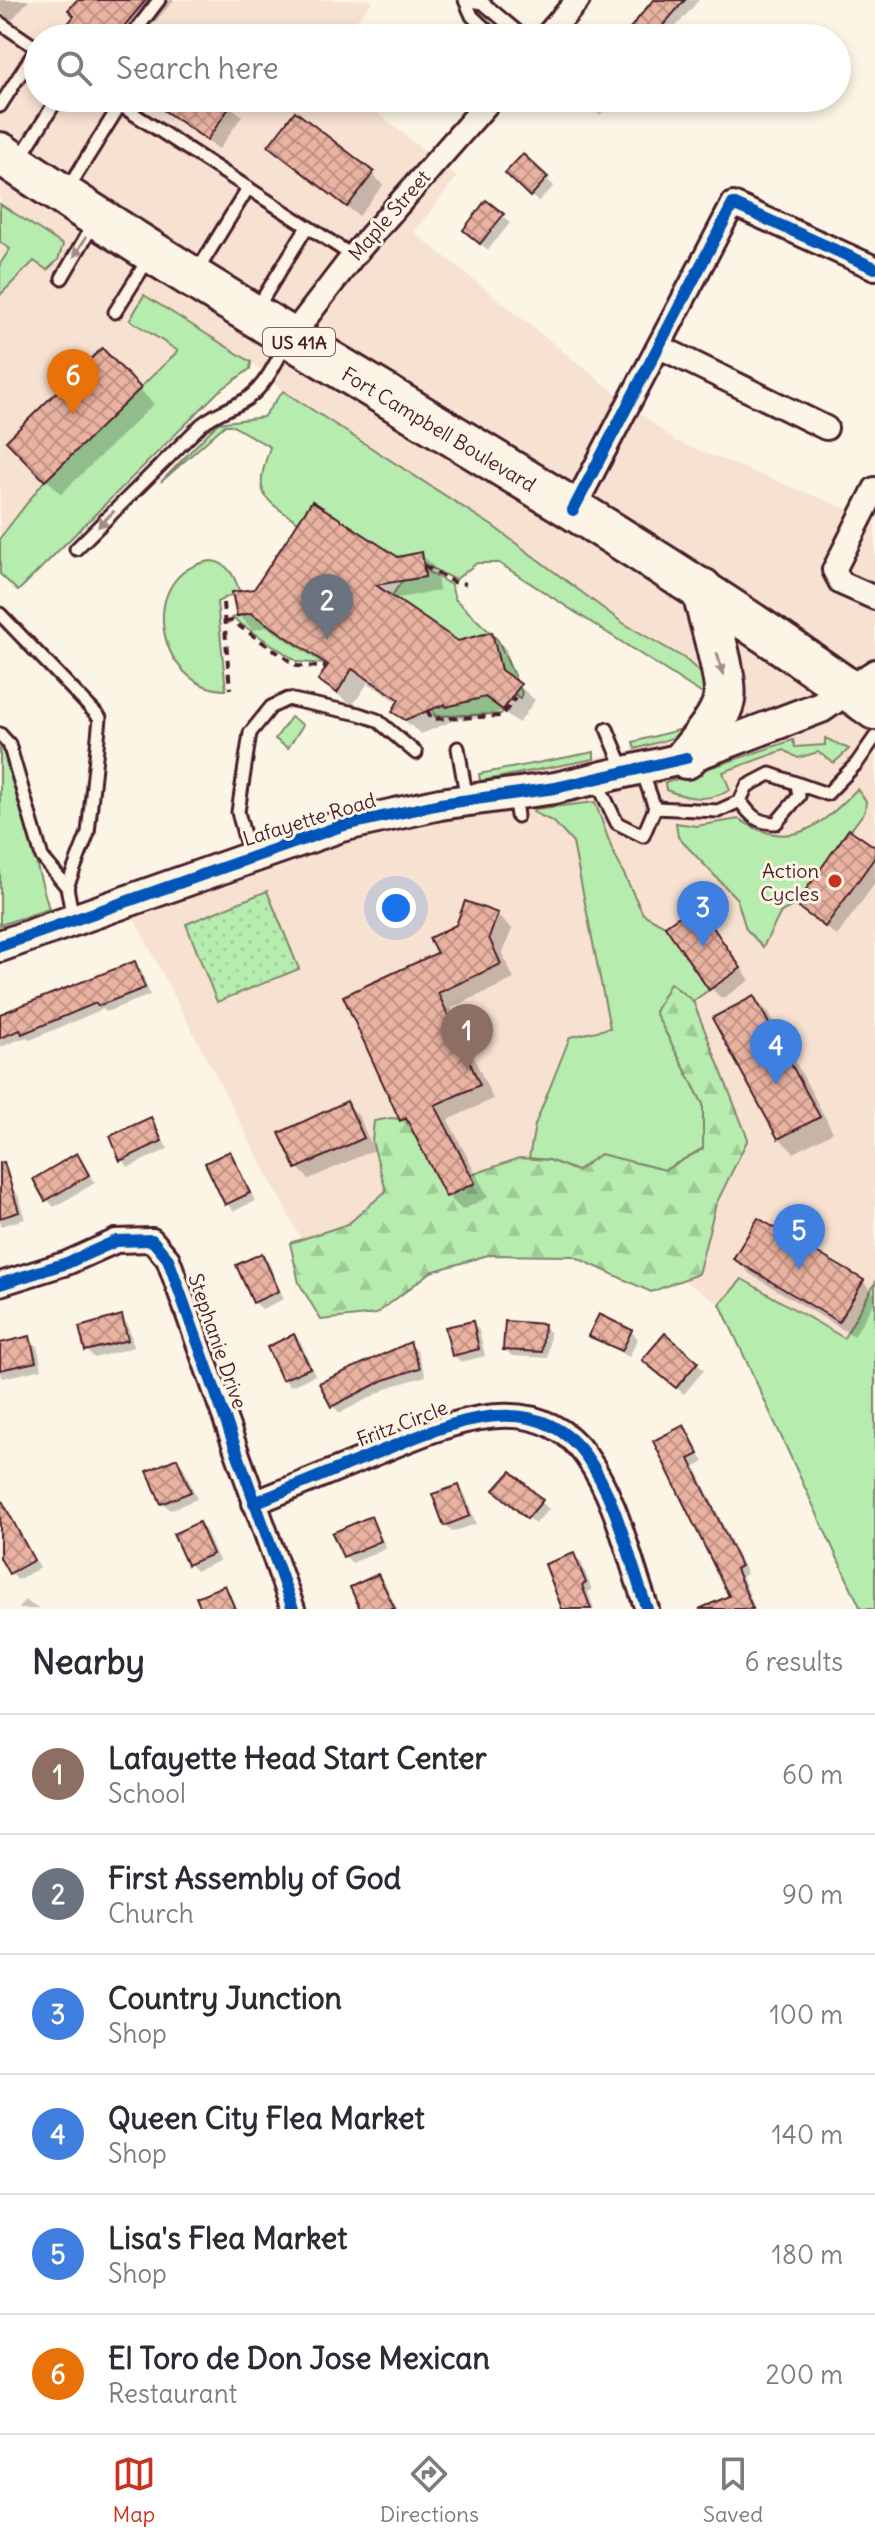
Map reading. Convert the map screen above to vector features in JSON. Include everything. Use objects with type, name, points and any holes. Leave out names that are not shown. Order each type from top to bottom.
[{"type":"highway","name":"Fort Campbell Boulevard","points":[[8,158],[291,337],[866,690]]},
{"type":"highway","points":[[686,758],[716,718],[725,699],[702,589]]},
{"type":"main road","name":"Lafayette Road","points":[[0,946],[341,826],[467,800],[516,805],[686,758],[866,690]]},
{"type":"street","points":[[557,24],[578,0]]},
{"type":"street","name":"Maple Street","points":[[291,337],[353,256],[480,112]]},
{"type":"street","points":[[573,510],[733,204],[875,268]]},
{"type":"street","points":[[660,347],[826,428]]},
{"type":"street","points":[[875,489],[834,570],[841,583],[875,598]]},
{"type":"street","name":"Stephanie Drive","points":[[0,1284],[67,1263],[116,1241],[152,1240],[168,1259],[293,1609]]},
{"type":"street","name":"Fritz Circle","points":[[254,1503],[444,1425],[481,1417],[527,1418],[545,1423],[569,1437],[586,1456],[603,1486],[647,1609]]},
{"type":"lane","points":[[141,24],[159,0]]},
{"type":"lane","points":[[466,0],[472,16],[480,24]]},
{"type":"lane","points":[[466,0],[483,3],[508,24]]},
{"type":"lane","points":[[0,23],[24,39]]},
{"type":"lane","points":[[0,106],[24,68]]},
{"type":"lane","points":[[8,158],[46,112]]},
{"type":"lane","points":[[65,194],[109,112]]},
{"type":"lane","points":[[132,112],[353,256]]},
{"type":"lane","points":[[194,276],[248,188]]},
{"type":"lane","points":[[62,278],[99,216]]},
{"type":"lane","points":[[253,313],[307,227]]},
{"type":"lane","points":[[115,312],[154,251]]},
{"type":"lane","points":[[76,549],[202,424],[220,409],[248,398],[270,374],[291,337]]},
{"type":"lane","points":[[0,614],[100,718],[88,833],[67,887]]},
{"type":"lane","points":[[250,858],[238,812],[250,733],[271,707],[288,699],[359,714],[377,720],[416,753]]},
{"type":"lane","points":[[607,729],[621,774],[617,823],[643,836],[655,808]]},
{"type":"lane","points":[[0,734],[9,744],[42,857],[67,887],[73,920]]},
{"type":"lane","points":[[621,774],[655,808],[718,811],[740,801],[747,786],[770,774],[827,794],[857,763],[875,737]]},
{"type":"lane","points":[[458,748],[467,800]]},
{"type":"lane","points":[[740,801],[753,818],[762,823],[776,823],[799,796],[797,784]]},
{"type":"path","points":[[424,566],[453,582],[466,584]]},
{"type":"path","points":[[223,603],[230,689]]},
{"type":"path","points":[[225,622],[232,621],[297,666],[326,667]]},
{"type":"path","points":[[427,710],[432,719],[502,716],[515,698]]},
{"type":"shaded area","points":[[0,0],[373,0],[353,24],[24,24],[24,112],[376,112],[457,177],[414,232],[675,441],[875,520],[875,1609],[861,1609],[720,1304],[684,1281],[608,1238],[307,1251],[117,886],[332,814],[635,749],[685,733],[714,703],[684,658],[623,623],[494,527],[283,391],[251,362],[0,555]]},
{"type":"green space","points":[[0,204],[63,245],[58,260],[47,270],[34,261],[0,295],[0,264],[10,249],[0,242]]},
{"type":"green space","points":[[144,295],[251,362],[250,369],[218,392],[18,591],[0,574],[0,538],[45,480],[178,351],[130,320]]},
{"type":"green space","points":[[283,391],[494,527],[623,623],[684,658],[702,674],[707,695],[715,694],[706,718],[686,732],[635,749],[633,742],[686,728],[707,697],[499,563],[477,563],[455,580],[424,564],[422,552],[398,557],[313,501],[298,522],[275,506],[263,492],[262,474],[270,447],[231,425],[225,425],[161,482],[218,423],[263,417]]},
{"type":"green space","points":[[211,561],[222,564],[230,571],[239,591],[217,602],[226,690],[202,685],[183,671],[170,652],[164,629],[164,606],[171,586],[187,570]]},
{"type":"green space","points":[[425,570],[451,585],[455,599],[498,640],[522,693],[520,698],[514,694],[516,686],[501,670],[491,634],[458,641],[361,641],[402,581],[425,577]]},
{"type":"green space","points":[[251,613],[327,664],[298,662],[232,618]]},
{"type":"green space","points":[[485,697],[503,710],[501,714],[435,716],[432,708]]},
{"type":"green space","points":[[291,717],[303,725],[288,748],[275,739]]},
{"type":"green space","points":[[825,738],[849,749],[834,763],[818,752],[798,758],[784,750],[723,772],[730,790],[722,794],[699,798],[666,790],[665,783],[793,740],[795,747],[825,745]]},
{"type":"green space","points":[[0,745],[5,750],[49,909],[0,925]]},
{"type":"green space","points":[[594,752],[594,759],[480,781],[479,774]]},
{"type":"green space","points":[[857,789],[866,801],[865,811],[795,905],[781,912],[763,947],[746,929],[737,899],[678,837],[676,823],[696,826],[739,819],[773,834],[803,831],[830,814]]},
{"type":"green space","points":[[595,802],[612,849],[643,914],[665,926],[709,990],[693,1001],[670,984],[655,1012],[703,1104],[703,1148],[665,1170],[600,1154],[577,1171],[549,1160],[529,1158],[535,1125],[570,1037],[610,1028],[573,843],[554,822],[533,812],[535,809]]},
{"type":"green space","points":[[267,891],[299,969],[217,1002],[186,924]]},
{"type":"green space","points":[[670,983],[693,1001],[748,1139],[716,1204],[698,1274],[651,1292],[573,1256],[488,1255],[431,1272],[376,1314],[321,1320],[299,1283],[290,1243],[348,1224],[386,1191],[372,1141],[374,1121],[391,1118],[421,1121],[458,1180],[519,1158],[549,1160],[577,1171],[600,1154],[665,1170],[703,1149],[703,1104],[655,1012]]},
{"type":"green space","points":[[742,1279],[844,1338],[875,1283],[875,1609],[861,1609],[720,1304]]},
{"type":"building","points":[[77,0],[146,0],[126,24],[68,24],[74,16],[68,10]]},
{"type":"building","points":[[653,0],[685,0],[664,24],[633,24]]},
{"type":"building","points":[[166,112],[226,112],[207,140]]},
{"type":"building","points":[[296,112],[374,172],[347,207],[268,146]]},
{"type":"building","points":[[523,154],[548,177],[530,197],[505,173]]},
{"type":"building","points":[[486,200],[504,214],[480,244],[463,230]]},
{"type":"building","points":[[102,348],[141,388],[45,481],[6,441]]},
{"type":"building","points":[[312,501],[398,557],[422,552],[425,577],[376,585],[458,641],[492,632],[501,670],[521,684],[503,710],[485,697],[446,707],[445,704],[405,720],[392,712],[399,699],[352,669],[337,693],[318,680],[328,665],[251,613],[237,616],[232,592],[254,589]]},
{"type":"building","name":"Action Cycles","points":[[849,829],[875,847],[875,857],[825,927],[795,905]]},
{"type":"building","points":[[465,901],[498,913],[489,938],[501,964],[438,993],[480,1085],[435,1105],[475,1183],[446,1197],[406,1118],[400,1121],[343,996],[437,953],[429,938],[456,925]]},
{"type":"building","points":[[697,904],[741,968],[709,990],[665,926]]},
{"type":"building","points":[[135,961],[145,988],[98,1006],[96,1003],[22,1034],[20,1030],[0,1038],[0,1014]]},
{"type":"building","points":[[754,996],[820,1117],[778,1139],[712,1018]]},
{"type":"building","points":[[347,1101],[364,1138],[296,1169],[279,1133]]},
{"type":"building","points":[[151,1117],[162,1141],[120,1161],[110,1136]]},
{"type":"building","points":[[230,1151],[250,1193],[225,1205],[205,1163]]},
{"type":"building","points":[[77,1153],[89,1175],[45,1201],[33,1179]]},
{"type":"building","points":[[4,1162],[19,1212],[0,1218],[0,1163]]},
{"type":"building","points":[[758,1218],[864,1280],[839,1322],[733,1259]]},
{"type":"building","points":[[262,1253],[279,1291],[253,1303],[236,1265]]},
{"type":"building","points":[[599,1314],[632,1330],[622,1351],[588,1336]]},
{"type":"building","points":[[122,1315],[128,1340],[85,1351],[79,1327]]},
{"type":"building","points":[[473,1321],[479,1349],[452,1356],[445,1327]]},
{"type":"building","points":[[505,1321],[544,1324],[542,1352],[503,1350]]},
{"type":"building","points":[[665,1333],[698,1362],[676,1388],[642,1360]]},
{"type":"building","points":[[294,1334],[310,1368],[282,1380],[267,1347]]},
{"type":"building","points":[[30,1336],[36,1362],[0,1370],[0,1343]]},
{"type":"building","points":[[410,1342],[420,1368],[384,1380],[331,1407],[319,1383]]},
{"type":"building","points":[[684,1425],[699,1454],[689,1459],[741,1566],[736,1569],[753,1609],[699,1609],[729,1596],[653,1441]]},
{"type":"building","points":[[177,1458],[191,1492],[161,1504],[147,1471]]},
{"type":"building","points":[[511,1471],[543,1500],[527,1519],[494,1490]]},
{"type":"building","points":[[459,1485],[470,1516],[444,1526],[432,1494]]},
{"type":"building","points":[[0,1497],[34,1560],[9,1574],[0,1558]]},
{"type":"building","points":[[371,1516],[381,1541],[343,1557],[332,1533]]},
{"type":"building","points":[[199,1522],[213,1554],[187,1565],[173,1534]]},
{"type":"building","points":[[574,1553],[586,1583],[582,1585],[591,1609],[562,1609],[545,1564]]},
{"type":"building","points":[[378,1574],[395,1609],[360,1609],[350,1587]]},
{"type":"building","points":[[225,1585],[235,1609],[201,1609],[196,1597]]},
{"type":"cycle path","points":[[573,510],[733,204],[875,268]]},
{"type":"cycle path","points":[[0,946],[341,826],[440,804],[555,788],[686,758]]},
{"type":"cycle path","points":[[0,1284],[67,1263],[116,1241],[152,1240],[168,1259],[293,1609]]},
{"type":"cycle path","points":[[254,1503],[451,1425],[481,1418],[511,1416],[538,1420],[564,1433],[597,1473],[614,1510],[647,1609]]},
{"type":"place","name":"El Toro de Don Jose Mexican","points":[[73,415]]},
{"type":"place","name":"First Assembly of God","points":[[327,640]]},
{"type":"place","name":"Action Cycles","points":[[835,881]]},
{"type":"place","name":"Country Junction","points":[[703,947]]},
{"type":"place","name":"Lafayette Head Start Center","points":[[467,1070]]},
{"type":"place","name":"Queen City Flea Market","points":[[776,1085]]},
{"type":"place","name":"Lisa's Flea Market","points":[[799,1270]]}]
